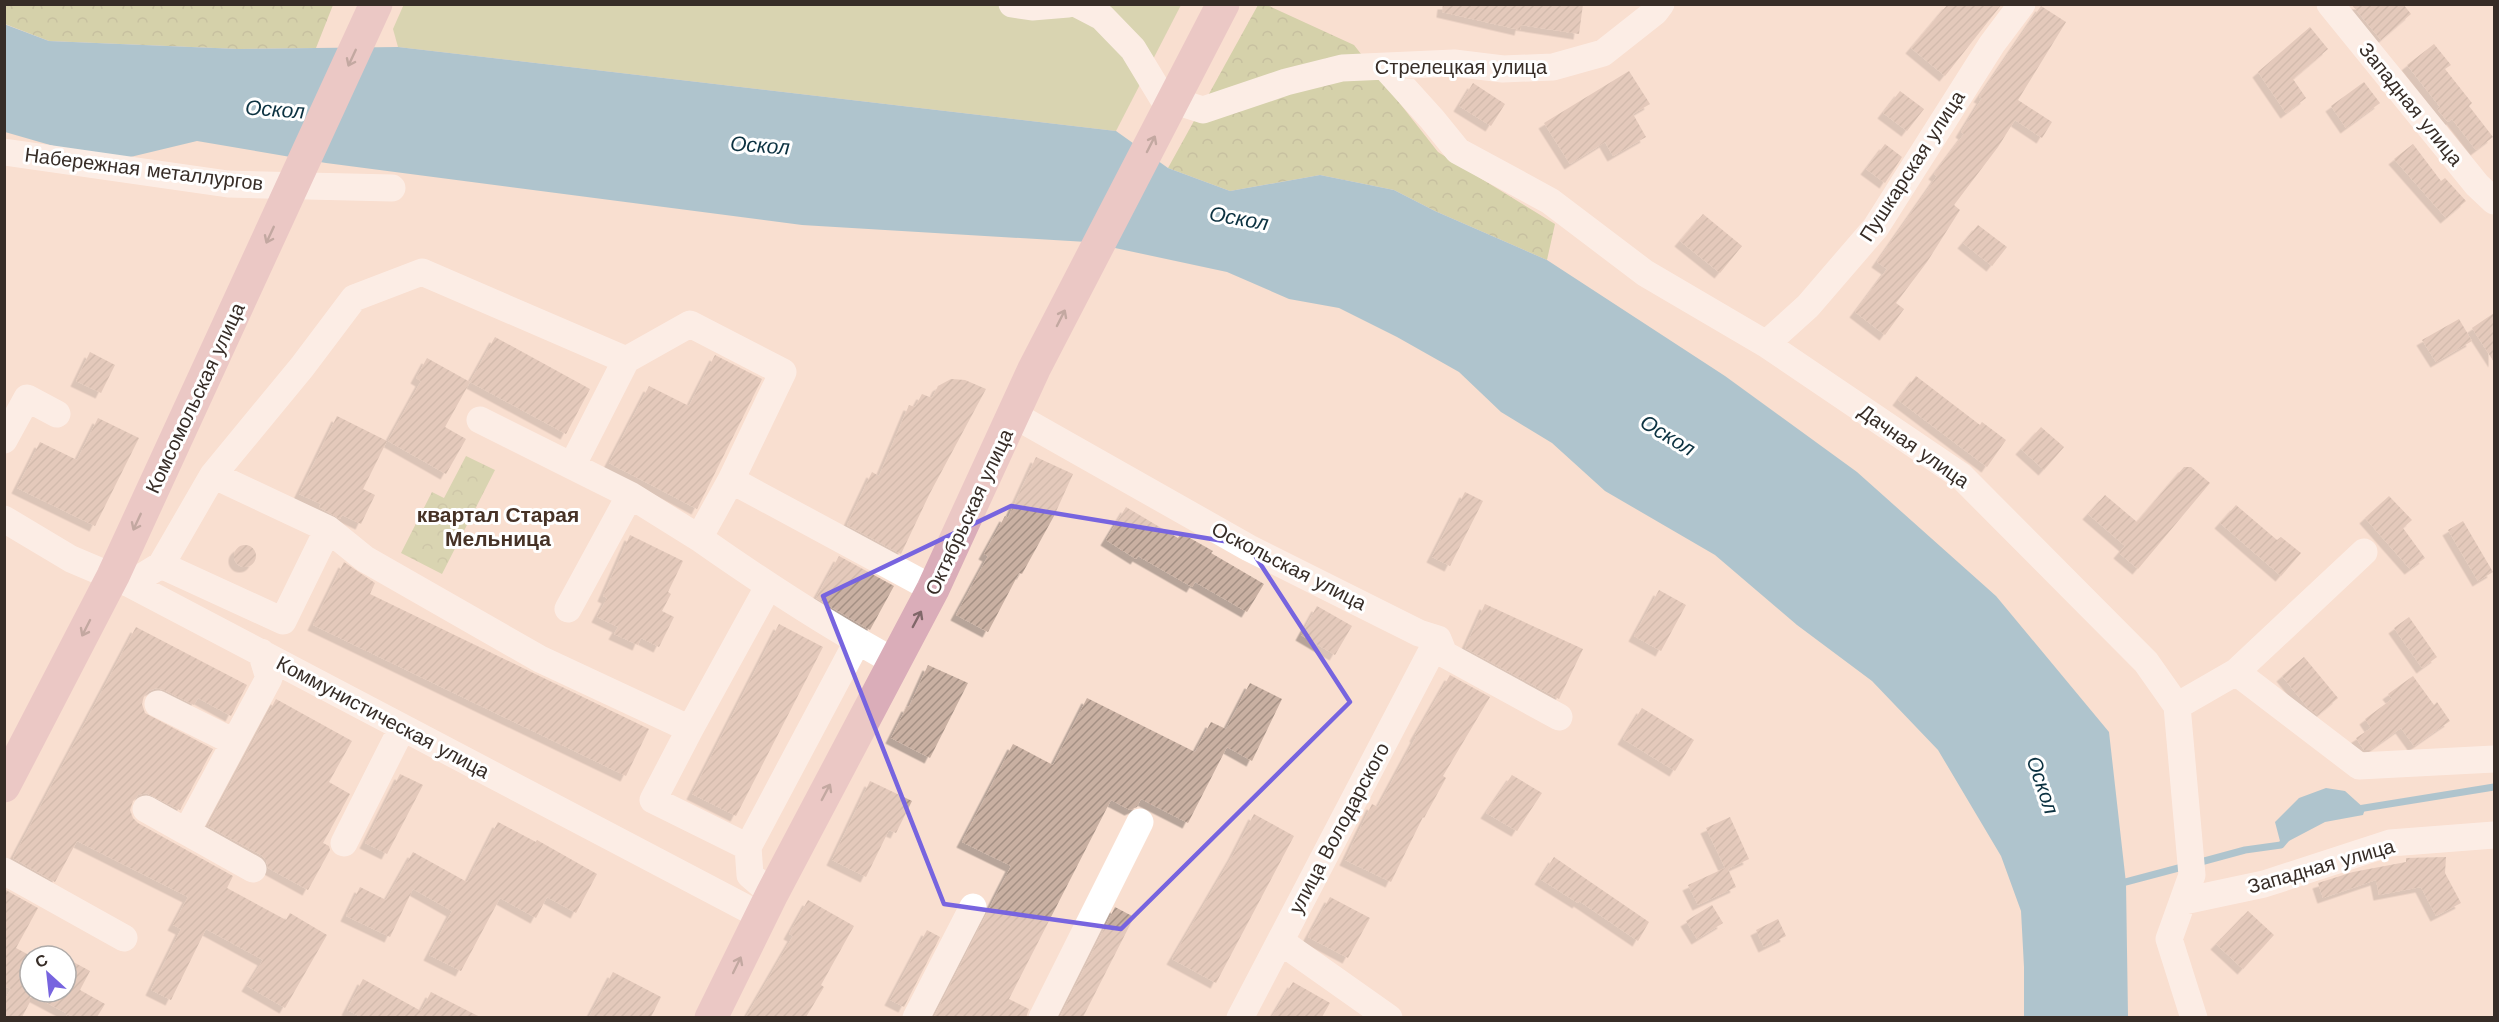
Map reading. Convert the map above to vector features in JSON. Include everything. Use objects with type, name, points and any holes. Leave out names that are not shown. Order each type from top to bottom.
[{"type":"main road","name":"Комсомольская улица","points":[[4,786],[121,580],[242,298],[376,4]]},
{"type":"main road","name":"Октябрьская улица","points":[[711,1017],[766,905],[933,589],[1034,369],[1223,4]]},
{"type":"street","points":[[1012,4],[1032,8],[1068,4]]},
{"type":"street","name":"Стрелецкая улица","points":[[1077,4],[1102,17],[1133,48],[1162,97],[1203,110],[1286,82],[1342,68],[1454,63],[1503,69],[1553,68],[1603,53],[1655,12],[1661,4]]},
{"type":"street","name":"Пушкарская улица","points":[[1766,344],[1808,306],[1876,227],[1992,44],[2022,4]]},
{"type":"street","name":"Западная улица","points":[[2330,4],[2477,185],[2494,201]]},
{"type":"street","name":"Дачная улица","points":[[1385,67],[1458,151],[1550,201],[1645,273],[1766,344],[1962,476],[2146,662],[2177,706]]},
{"type":"street","name":"Набережная металлургов","points":[[4,152],[228,184],[392,188]]},
{"type":"street","points":[[121,580],[161,565],[213,475],[302,367],[354,298],[422,272],[626,360]]},
{"type":"street","points":[[572,466],[626,360],[690,324],[783,372],[731,480],[699,538]]},
{"type":"street","points":[[4,440],[27,398],[57,414]]},
{"type":"street","name":"Оскольская улица","points":[[1014,415],[1249,548],[1419,633],[1438,639],[1444,654],[1559,717]]},
{"type":"street","points":[[480,420],[630,495],[699,538],[768,587],[857,642],[895,662]]},
{"type":"street","points":[[213,475],[328,529],[365,559],[540,658],[690,729]]},
{"type":"street","points":[[731,480],[933,589]]},
{"type":"street","points":[[568,609],[630,495]]},
{"type":"street","name":"Коммунистическая улица","points":[[4,519],[71,559],[121,580],[402,728],[766,905]]},
{"type":"street","points":[[161,565],[283,621],[328,529]]},
{"type":"street","points":[[2194,1017],[2169,939],[2184,901],[2191,863],[2177,706],[2236,672],[2364,552]]},
{"type":"street","points":[[748,847],[653,800],[768,587]]},
{"type":"street","name":"улица Володарского","points":[[1240,1017],[1438,639]]},
{"type":"street","points":[[766,905],[750,875],[748,847],[857,642]]},
{"type":"street","points":[[187,831],[269,678],[261,652]]},
{"type":"street","points":[[2236,672],[2359,766],[2494,759]]},
{"type":"street","points":[[158,704],[234,742]]},
{"type":"street","points":[[344,843],[402,728]]},
{"type":"street","points":[[146,809],[253,869]]},
{"type":"street","points":[[1042,1017],[1140,822]]},
{"type":"street","name":"Западная улица","points":[[2184,901],[2264,884],[2390,843],[2494,835]]},
{"type":"street","points":[[4,871],[124,938]]},
{"type":"street","points":[[916,1017],[973,907]]},
{"type":"street","points":[[1280,941],[1389,1017]]},
{"type":"highlighted area","points":[[1011,506],[1248,545],[1350,702],[1121,929],[944,904],[823,596]]},
{"type":"green space","points":[[404,4],[1181,5],[1116,131],[398,47],[393,29]]},
{"type":"green space","points":[[4,5],[333,5],[316,48],[239,49],[49,41],[5,24]]},
{"type":"green space","points":[[1258,5],[1267,5],[1354,45],[1438,152],[1555,224],[1547,260],[1435,211],[1394,190],[1320,175],[1230,191],[1168,168]]},
{"type":"green space","points":[[466,456],[495,470],[442,574],[401,553],[432,492],[444,498]]},
{"type":"water","name":"Оскол","points":[[4,24],[49,41],[239,49],[398,47],[1116,131],[1168,168],[1230,191],[1320,175],[1394,190],[1435,211],[1547,260],[1725,376],[1857,472],[1996,596],[2109,732],[2126,883],[2128,1017],[2024,1017],[2021,911],[2001,856],[1938,750],[1872,681],[1797,625],[1715,555],[1605,491],[1552,443],[1501,412],[1459,372],[1339,308],[1289,299],[1227,272],[1087,242],[802,225],[326,163],[197,141],[122,159],[71,151],[5,132]]},
{"type":"water","points":[[2326,788],[2345,791],[2365,809],[2363,815],[2325,822],[2281,845],[2275,822],[2299,798]]},
{"type":"building","points":[[1443,4],[1583,4],[1579,34],[1521,25],[1520,30],[1442,12]]},
{"type":"building","points":[[1948,4],[2002,4],[1945,76],[1911,48]]},
{"type":"building","points":[[2351,4],[2403,4],[2411,14],[2381,40]]},
{"type":"building","points":[[2041,6],[2066,22],[2018,100],[2052,122],[2042,138],[2015,120],[1998,147],[1954,205],[1960,210],[1927,262],[1896,303],[1904,309],[1885,335],[1855,312],[1887,269],[1877,262],[1937,176],[1934,174],[1964,134],[1961,132],[1982,98],[1979,97]]},
{"type":"building","points":[[2310,27],[2328,49],[2293,79],[2306,98],[2286,113],[2258,72]]},
{"type":"building","points":[[2434,44],[2451,65],[2445,69],[2472,103],[2469,106],[2493,137],[2476,150],[2452,119],[2448,122],[2437,109],[2440,107],[2407,65]]},
{"type":"building","points":[[1629,71],[1650,104],[1633,114],[1646,137],[1613,156],[1605,142],[1570,164],[1544,123]]},
{"type":"building","points":[[2364,82],[2380,103],[2346,128],[2331,106]]},
{"type":"building","points":[[1473,83],[1505,104],[1491,126],[1459,106]]},
{"type":"building","points":[[1900,91],[1924,109],[1907,131],[1883,113]]},
{"type":"building","points":[[1885,144],[1902,157],[1885,183],[1866,169]]},
{"type":"building","points":[[2413,144],[2441,181],[2445,178],[2466,201],[2446,218],[2394,159]]},
{"type":"building","points":[[1703,214],[1742,246],[1720,273],[1680,241]]},
{"type":"building","points":[[1978,225],[2007,247],[1992,266],[1963,243]]},
{"type":"building","points":[[2494,313],[2494,362],[2472,328]]},
{"type":"building","points":[[2459,319],[2472,341],[2436,362],[2422,340]]},
{"type":"building","points":[[495,337],[590,389],[566,434],[470,382]]},
{"type":"building","points":[[90,352],[115,365],[101,393],[76,381]]},
{"type":"building","points":[[715,355],[762,379],[697,509],[609,463],[649,386],[689,406]]},
{"type":"building","points":[[427,358],[470,382],[445,427],[466,439],[446,474],[388,441],[421,381],[416,378]]},
{"type":"building","points":[[1916,376],[1980,425],[1982,422],[2006,440],[1987,467],[1898,400]]},
{"type":"building","points":[[951,379],[965,380],[986,389],[930,493],[901,554],[847,525],[872,472],[879,476],[909,405],[915,407],[922,394],[932,398],[938,386]]},
{"type":"building","points":[[337,416],[387,441],[363,489],[375,495],[361,524],[342,515],[340,519],[319,507],[321,504],[299,494]]},
{"type":"building","points":[[98,418],[139,438],[95,526],[17,488],[40,442],[77,460]]},
{"type":"building","points":[[2041,427],[2064,447],[2044,470],[2021,449]]},
{"type":"building","points":[[1036,457],[1073,474],[1054,516],[1022,574],[1019,573],[988,632],[956,615],[988,556],[984,554],[1005,516],[1008,518]]},
{"type":"building","points":[[2184,467],[2191,467],[2210,483],[2138,569],[2119,553],[2125,546],[2088,514],[2105,495],[2137,522]]},
{"type":"building","points":[[1465,492],[1483,501],[1450,566],[1432,557]]},
{"type":"building","points":[[2389,496],[2412,520],[2403,528],[2425,558],[2410,569],[2365,518]]},
{"type":"building","points":[[2236,505],[2277,540],[2281,537],[2301,553],[2281,576],[2220,523]]},
{"type":"building","points":[[1126,507],[1178,538],[1181,533],[1264,584],[1247,612],[1195,582],[1192,587],[1138,556],[1136,559],[1106,540]]},
{"type":"building","points":[[2463,521],[2493,572],[2478,581],[2448,530]]},
{"type":"building","points":[[630,535],[683,561],[668,592],[671,594],[662,611],[674,617],[659,647],[641,638],[638,645],[614,634],[618,627],[597,617],[607,598],[603,596]]},
{"type":"building","points":[[245,545],[253,548],[256,556],[253,564],[245,567],[237,564],[234,556],[237,548]]},
{"type":"building","points":[[839,556],[894,586],[870,630],[816,598]]},
{"type":"building","points":[[344,562],[375,583],[370,594],[649,729],[626,776],[313,625]]},
{"type":"building","points":[[1659,590],[1686,605],[1661,651],[1634,636]]},
{"type":"building","points":[[1485,604],[1583,649],[1559,699],[1465,648]]},
{"type":"building","points":[[1317,606],[1352,626],[1335,655],[1301,635]]},
{"type":"building","points":[[2409,617],[2437,657],[2422,668],[2394,628]]},
{"type":"building","points":[[779,624],[823,647],[736,816],[692,794]]},
{"type":"building","points":[[136,627],[247,685],[231,716],[198,698],[194,705],[156,688],[144,696],[142,704],[145,713],[213,749],[180,810],[146,793],[138,795],[130,810],[138,823],[233,876],[227,888],[286,920],[290,913],[327,935],[285,1008],[247,986],[263,960],[206,929],[171,1000],[151,990],[181,929],[173,925],[188,897],[77,841],[55,882],[13,858]]},
{"type":"building","points":[[2304,657],[2338,698],[2318,715],[2308,708],[2282,676]]},
{"type":"building","points":[[928,665],[968,683],[930,758],[891,738],[907,706],[909,707]]},
{"type":"building","points":[[1450,675],[1490,697],[1443,776],[1446,778],[1423,817],[1391,882],[1345,860],[1372,804],[1378,807]]},
{"type":"building","points":[[2413,676],[2434,705],[2437,702],[2450,721],[2414,746],[2401,728],[2370,750],[2364,750],[2356,738],[2371,728],[2365,719],[2392,699],[2388,694]]},
{"type":"building","points":[[1250,683],[1282,699],[1252,761],[1227,747],[1188,823],[1141,799],[1137,807],[1130,810],[1111,800],[1009,999],[1029,1009],[1026,1017],[934,1017],[1011,866],[962,842],[1013,744],[1053,765],[1087,698],[1195,752],[1211,722],[1226,729]]},
{"type":"building","points":[[276,699],[352,741],[329,782],[350,794],[323,843],[329,846],[330,850],[308,890],[268,868],[266,860],[261,855],[208,826]]},
{"type":"building","points":[[1642,708],[1694,740],[1675,771],[1623,739]]},
{"type":"building","points":[[400,774],[423,785],[387,854],[365,843]]},
{"type":"building","points":[[1512,775],[1542,793],[1517,831],[1486,813]]},
{"type":"building","points":[[870,781],[912,801],[896,833],[889,830],[866,877],[832,860]]},
{"type":"building","points":[[1254,814],[1294,836],[1216,983],[1172,959],[1233,855]]},
{"type":"building","points":[[1730,817],[1749,859],[1728,869],[1736,887],[1698,905],[1688,885],[1725,868],[1706,828]]},
{"type":"building","points":[[498,822],[536,842],[537,840],[597,874],[576,913],[547,897],[536,918],[500,898],[461,971],[429,955],[452,911],[413,889],[390,937],[346,916],[360,887],[386,900],[413,852],[467,882]]},
{"type":"building","points":[[1554,857],[1649,922],[1638,941],[1579,901],[1578,903],[1540,879]]},
{"type":"building","points":[[2446,857],[2445,873],[2461,903],[2436,916],[2421,887],[2379,895],[2376,880],[2323,898],[2318,883],[2353,872],[2406,862],[2406,858]]},
{"type":"building","points":[[4,889],[38,908],[16,948],[18,949],[18,1004],[29,1004],[22,1017],[4,1017],[4,1001],[11,989],[4,986]]},
{"type":"building","points":[[1330,897],[1370,918],[1348,958],[1308,937]]},
{"type":"building","points":[[808,900],[854,926],[821,985],[824,987],[806,1017],[746,1017],[793,936],[789,934]]},
{"type":"building","points":[[1712,905],[1723,923],[1697,939],[1686,921]]},
{"type":"building","points":[[1115,907],[1134,917],[1083,1017],[1060,1017]]},
{"type":"building","points":[[2248,911],[2274,935],[2243,969],[2216,944]]},
{"type":"building","points":[[1778,919],[1786,936],[1764,947],[1756,930]]},
{"type":"building","points":[[927,930],[940,937],[904,1007],[890,1000]]},
{"type":"building","points":[[78,964],[90,971],[80,990],[105,1004],[97,1017],[74,1017],[67,1014],[66,1016],[66,1013],[49,1004],[78,1004]]},
{"type":"building","points":[[613,972],[661,997],[651,1017],[589,1017]]},
{"type":"building","points":[[363,979],[421,1011],[431,992],[480,1017],[361,1017],[347,1010]]},
{"type":"building","points":[[1293,982],[1330,1003],[1322,1017],[1272,1017]]},
{"type":"waterway","points":[[2358,809],[2494,787]]},
{"type":"waterway","points":[[2197,863],[2245,850],[2281,845],[2286,839]]},
{"type":"waterway","points":[[2118,884],[2186,866]]},
{"type":"district","name":"квартал Старая Мельница","points":[[498,526]]}]
